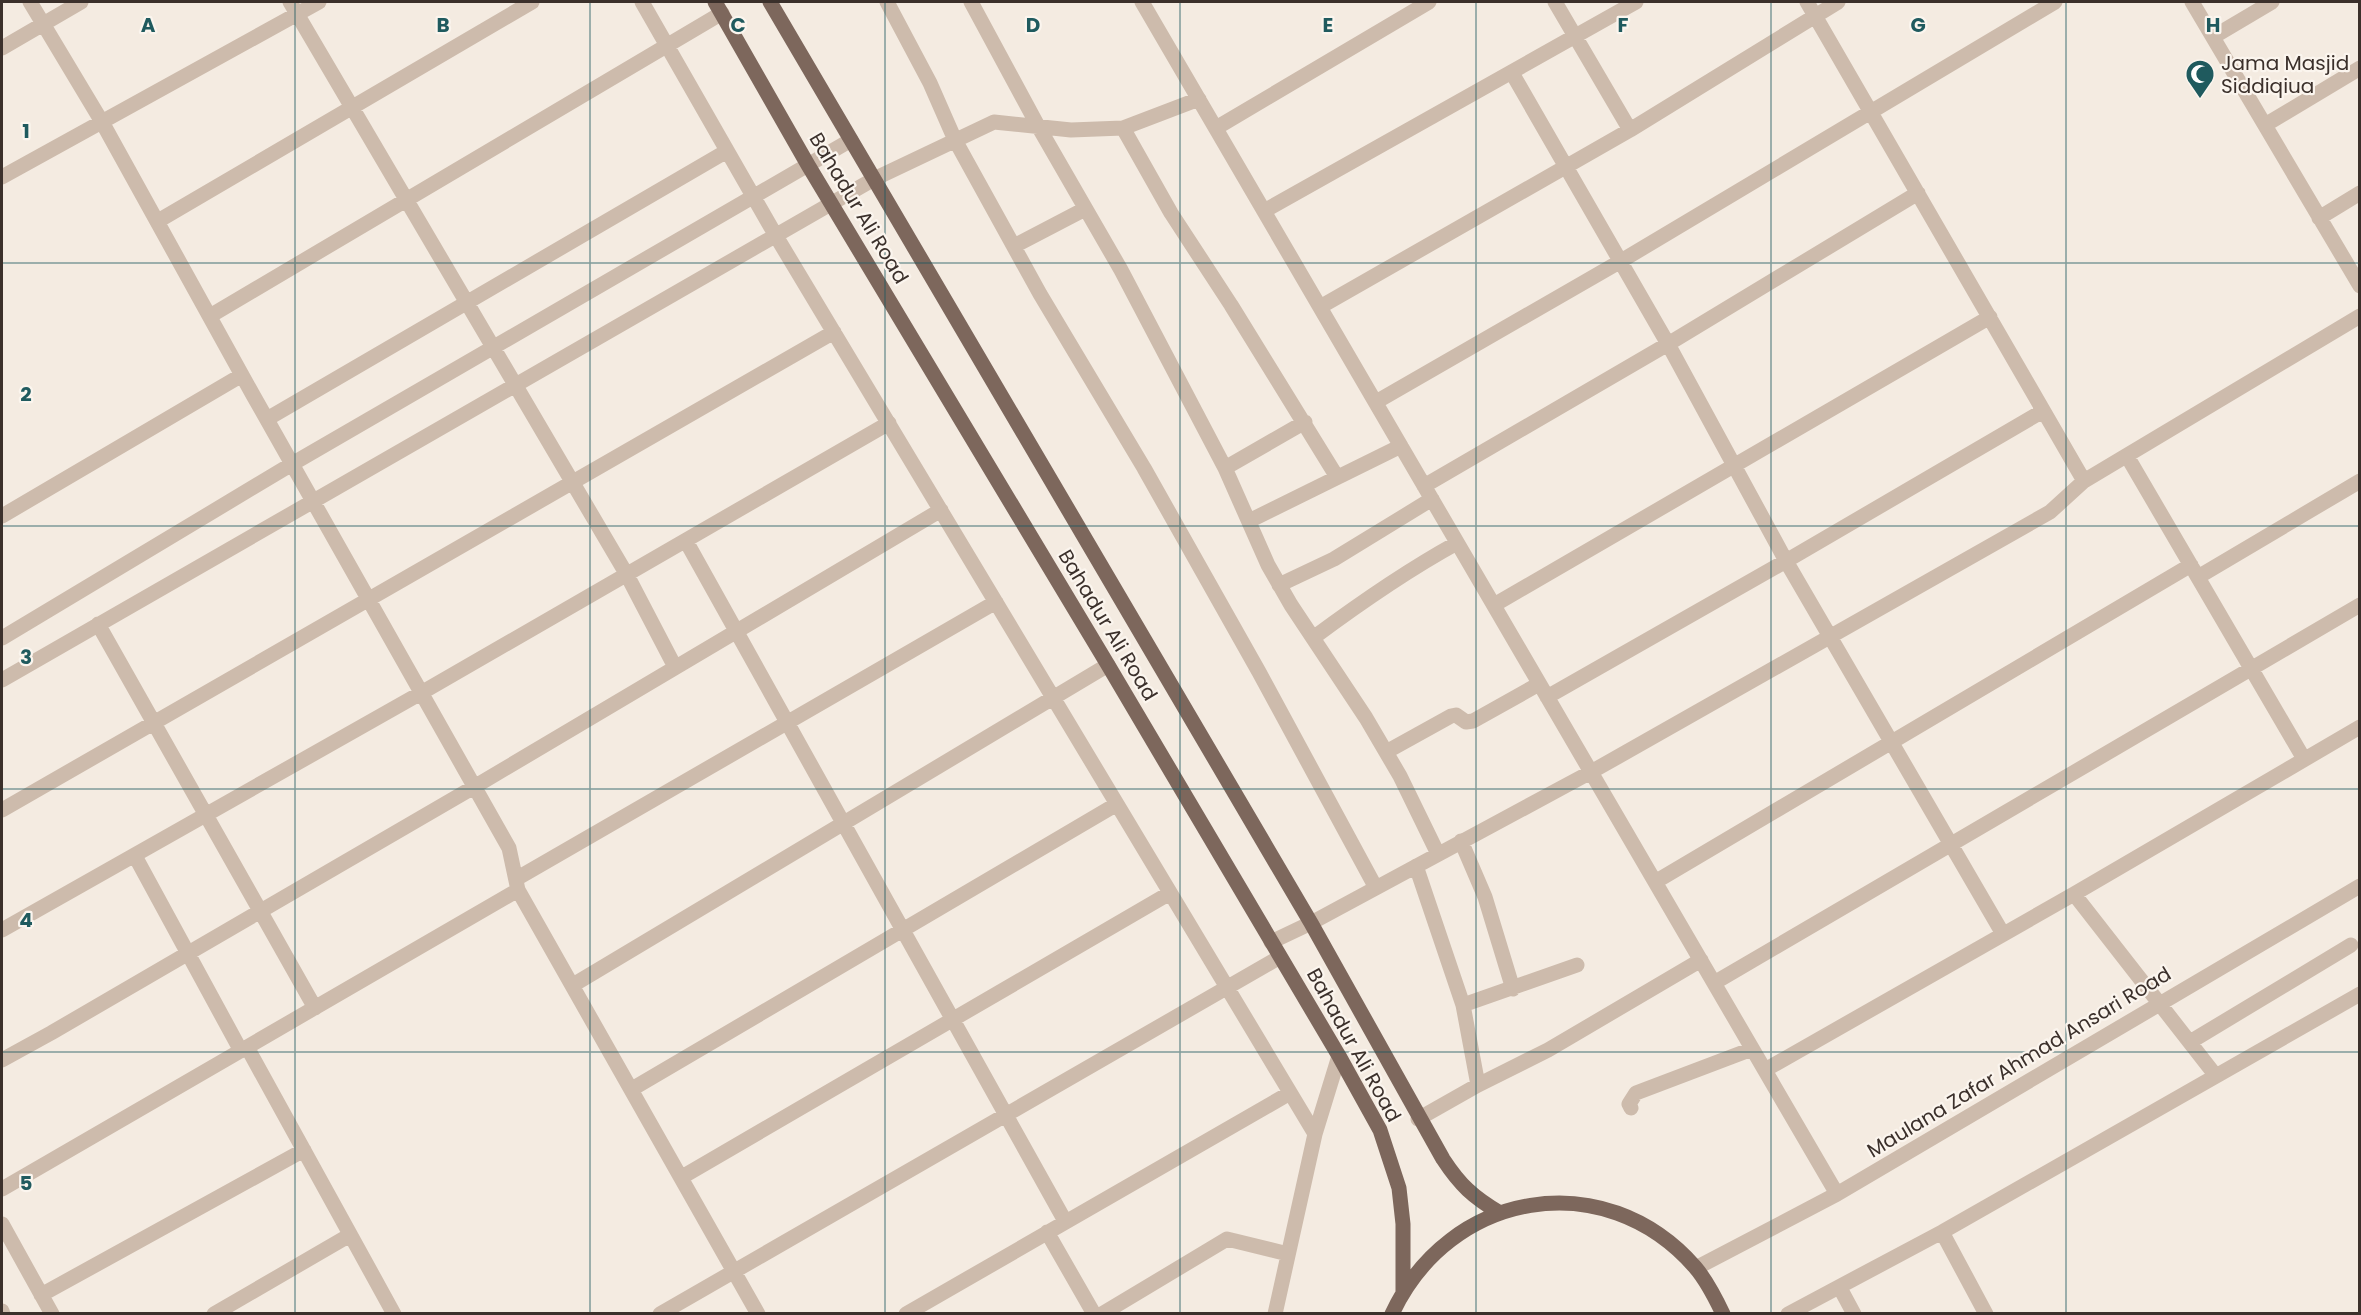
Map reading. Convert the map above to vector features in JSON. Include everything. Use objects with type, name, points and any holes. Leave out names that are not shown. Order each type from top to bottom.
[{"type":"main road","name":"Bahadur Ali Road","points":[[770,2],[1311,923],[1418,1119],[1457,1181],[1476,1199],[1500,1213]]},
{"type":"main road","name":"Bahadur Ali Road","points":[[718,7],[808,165],[1108,665],[1339,1056],[1380,1130],[1393,1166],[1403,1224],[1403,1290]]},
{"type":"main road","points":[[1392,1314],[1403,1290],[1435,1251],[1469,1227],[1500,1213],[1547,1203],[1602,1209],[1640,1223],[1660,1236],[1696,1268],[1712,1291],[1723,1314]]},
{"type":"street","points":[[30,2],[102,122],[509,848],[517,884],[758,1314]]},
{"type":"street","points":[[2,48],[81,2]]},
{"type":"street","points":[[2,177],[102,122],[294,8],[319,2]]},
{"type":"street","points":[[158,222],[532,2]]},
{"type":"street","points":[[642,2],[776,236],[1315,1134]]},
{"type":"street","points":[[886,2],[930,83],[955,140],[1260,672],[1376,888]]},
{"type":"street","points":[[971,2],[1038,126],[1121,270],[1224,468],[1279,585],[1366,718],[1400,776],[1438,854]]},
{"type":"street","points":[[1216,128],[1429,2]]},
{"type":"street","points":[[1555,2],[1630,130]]},
{"type":"street","points":[[1264,211],[1636,2]]},
{"type":"street","points":[[1807,2],[2084,481]]},
{"type":"street","points":[[1320,307],[1630,130],[1838,2]]},
{"type":"street","points":[[1376,402],[1621,261],[2055,2]]},
{"type":"street","points":[[2192,2],[2360,286]]},
{"type":"street","points":[[2213,37],[2272,2]]},
{"type":"street","points":[[1147,3],[1199,99],[1837,1194]]},
{"type":"street","points":[[210,316],[668,47],[718,7]]},
{"type":"street","points":[[294,8],[627,575],[675,667]]},
{"type":"street","points":[[2265,125],[2360,68]]},
{"type":"street","points":[[1512,73],[1668,344],[1786,561],[2003,934]]},
{"type":"street","points":[[2,680],[874,179],[994,122],[1071,129],[1123,128],[1199,99]]},
{"type":"street","points":[[1123,128],[1171,213],[1305,422],[1337,477]]},
{"type":"street","points":[[2,638],[292,464],[851,140]]},
{"type":"street","points":[[267,419],[728,151]]},
{"type":"street","points":[[1279,585],[1334,559],[1428,493],[1918,193]]},
{"type":"street","points":[[2319,218],[2360,193]]},
{"type":"street","points":[[1014,246],[1085,209]]},
{"type":"street","points":[[1271,942],[1311,923],[1591,771],[2050,512],[2084,481],[2360,316]]},
{"type":"street","points":[[1494,605],[1990,317]]},
{"type":"street","points":[[2,810],[834,332]]},
{"type":"street","points":[[2,516],[242,375]]},
{"type":"street","points":[[1386,752],[1451,716],[1456,715],[1466,722],[1473,721],[1543,690],[1786,561],[2043,411]]},
{"type":"street","points":[[1224,468],[1305,422]]},
{"type":"street","points":[[2,928],[135,856],[889,423]]},
{"type":"street","points":[[1249,521],[1401,446]]},
{"type":"street","points":[[2127,456],[2304,759]]},
{"type":"street","points":[[1655,882],[1892,742],[2194,571],[2360,481]]},
{"type":"street","points":[[2,1060],[51,1034],[474,787],[941,510]]},
{"type":"street","points":[[686,541],[1065,1221]]},
{"type":"street","points":[[1313,638],[1370,595],[1457,543]]},
{"type":"street","points":[[2,1190],[315,1008],[787,723],[996,602]]},
{"type":"street","points":[[1714,983],[2360,605]]},
{"type":"street","points":[[98,624],[315,1008]]},
{"type":"street","points":[[573,985],[1108,665]]},
{"type":"street","points":[[1765,1070],[2074,894],[2360,727]]},
{"type":"street","points":[[632,1089],[1117,804]]},
{"type":"street","points":[[1461,842],[1485,897],[1513,988]]},
{"type":"street","points":[[135,856],[188,953],[304,1150],[394,1314]]},
{"type":"street","points":[[1416,866],[1463,1005],[1478,1085]]},
{"type":"street","name":"Maulana Zafar Ahmad Ansari Road","points":[[1696,1268],[1837,1194],[2360,886]]},
{"type":"street","points":[[682,1176],[1170,892]]},
{"type":"street","points":[[2074,894],[2216,1076]]},
{"type":"street","points":[[2190,1042],[2351,945]]},
{"type":"street","points":[[660,1314],[1280,957]]},
{"type":"street","points":[[1418,1119],[1478,1085],[1548,1050],[1701,960]]},
{"type":"street","points":[[1463,1005],[1577,965]]},
{"type":"street","points":[[1788,1314],[1942,1232],[2360,994]]},
{"type":"street","points":[[1631,1108],[1629,1104],[1636,1093],[1752,1049]]},
{"type":"street","points":[[1275,1314],[1315,1134],[1339,1056]]},
{"type":"street","points":[[906,1314],[1290,1093]]},
{"type":"street","points":[[41,1294],[304,1150]]},
{"type":"street","points":[[2,1224],[52,1314]]},
{"type":"street","points":[[1047,1232],[1094,1314]]},
{"type":"street","points":[[1942,1232],[1986,1314]]},
{"type":"street","points":[[214,1314],[351,1234]]},
{"type":"street","points":[[1102,1314],[1227,1239],[1288,1254]]},
{"type":"street","points":[[1840,1288],[1854,1314]]},
{"type":"place","name":"Jama Masjid Siddiqiua","points":[[2200,100]]}]
